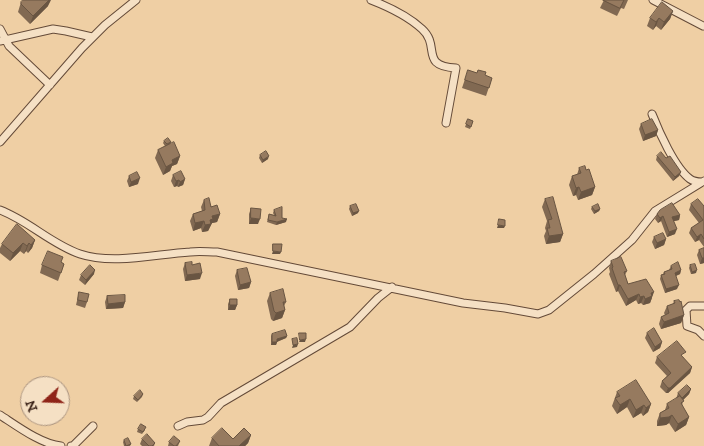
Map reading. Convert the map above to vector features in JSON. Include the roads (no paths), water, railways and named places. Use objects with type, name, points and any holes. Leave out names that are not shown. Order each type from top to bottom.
[{"type":"street","points":[[0,142],[92,37],[136,0]]},
{"type":"street","points":[[371,0],[388,7],[421,28],[429,38],[432,56],[437,63],[444,67],[456,68],[446,123]]},
{"type":"street","points":[[653,0],[703,26]]},
{"type":"street","points":[[0,29],[2,40],[50,84]]},
{"type":"street","points":[[2,40],[53,29],[92,37]]},
{"type":"street","points":[[652,114],[663,139],[682,170],[690,179],[703,182]]},
{"type":"street","points":[[0,210],[35,228],[58,244],[81,255],[116,259],[192,252],[217,252],[463,302],[532,314],[550,310],[624,247],[655,211],[703,182]]},
{"type":"street","points":[[178,426],[187,422],[203,420],[222,403],[350,327],[378,298],[392,288]]},
{"type":"street","points":[[704,306],[690,306],[686,310],[687,326],[698,330],[704,336]]},
{"type":"street","points":[[0,415],[52,445],[61,446]]},
{"type":"street","points":[[71,446],[93,426]]}]
